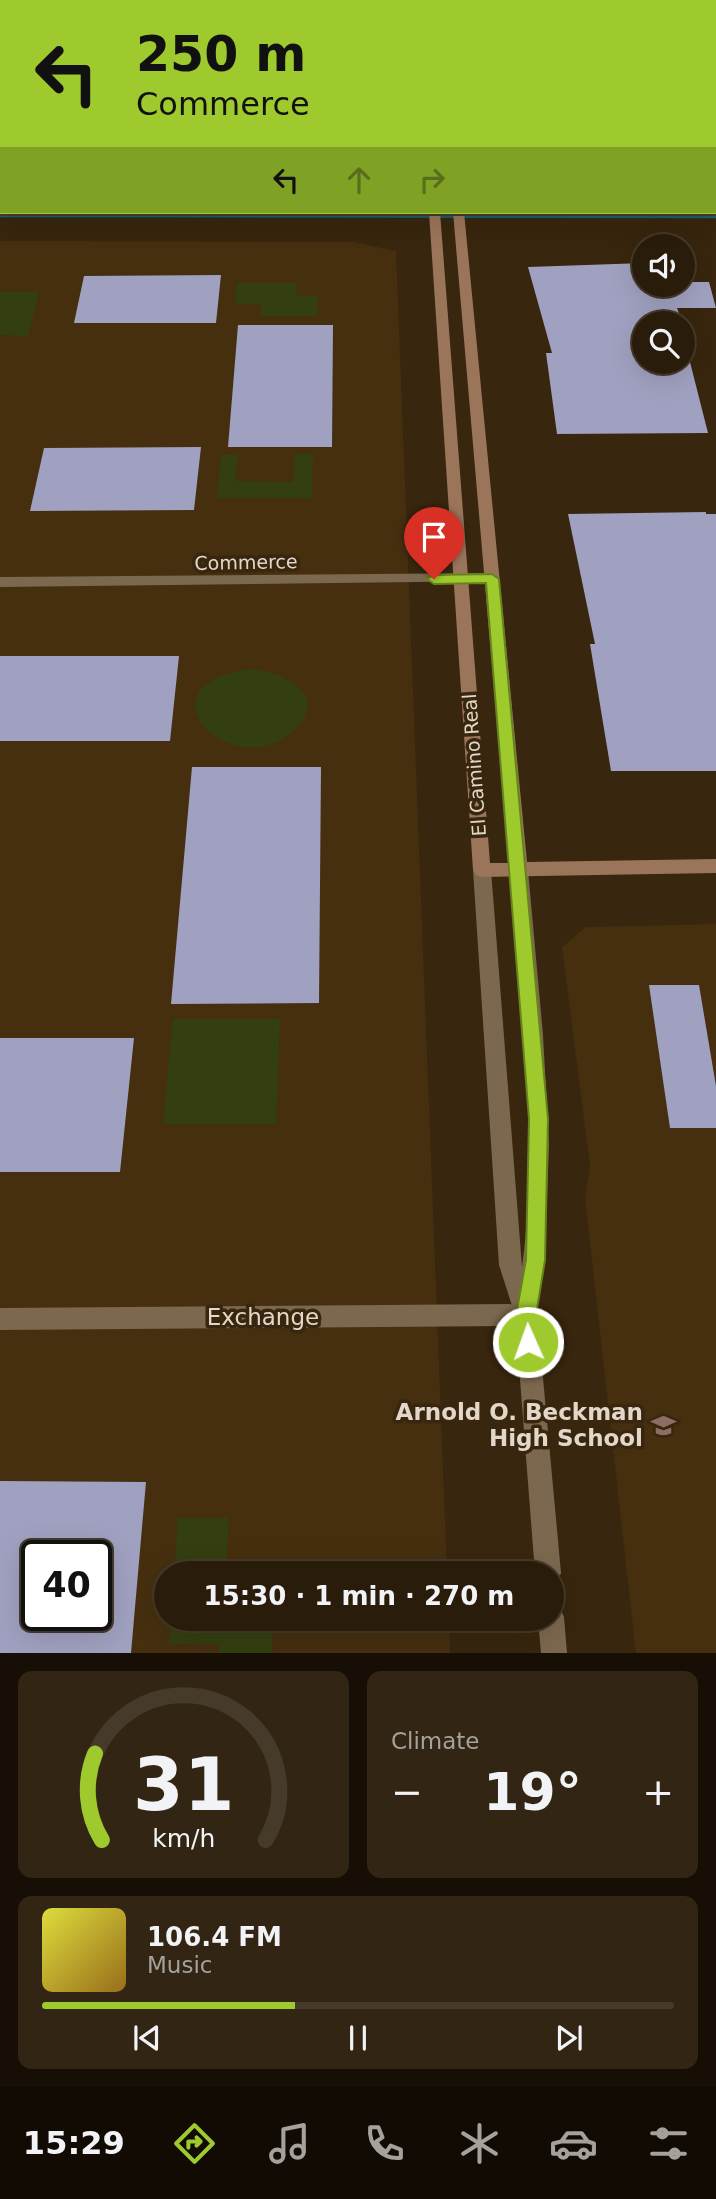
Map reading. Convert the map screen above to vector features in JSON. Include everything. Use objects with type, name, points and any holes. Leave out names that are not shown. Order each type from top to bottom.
[{"type":"main road","name":"El Camino Real","points":[[434,214],[482,870]]},
{"type":"main road","name":"El Camino Real","points":[[458,214],[519,870]]},
{"type":"main road","points":[[482,870],[716,866]]},
{"type":"street","name":"Commerce","points":[[0,582],[492,579]]},
{"type":"street","name":"El Camino Real","points":[[482,870],[510,1265],[526,1315],[547,1561]]},
{"type":"street","name":"El Camino Real","points":[[519,870],[538,1119],[536,1260],[526,1315]]},
{"type":"street","name":"Exchange","points":[[0,1319],[526,1315]]},
{"type":"street","points":[[552,1631],[554,1653]]},
{"type":"shaded area","points":[[0,241],[354,242],[396,251],[447,1561],[154,1561],[154,1631],[449,1631],[450,1653],[0,1653]]},
{"type":"shaded area","name":"Arnold O. Beckman High School","points":[[716,924],[716,1653],[636,1653],[585,1198],[590,1166],[562,947],[586,927]]},
{"type":"green space","points":[[237,283],[297,283],[296,296],[317,296],[317,316],[261,316],[261,304],[235,304]]},
{"type":"green space","points":[[0,292],[39,292],[28,336],[0,335]]},
{"type":"green space","points":[[295,454],[313,454],[312,498],[217,498],[221,455],[238,455],[235,481],[293,482]]},
{"type":"green space","points":[[248,669],[286,679],[305,694],[308,705],[305,716],[295,729],[271,744],[246,747],[223,741],[205,728],[196,712],[198,695],[214,679]]},
{"type":"green space","points":[[173,1019],[280,1019],[276,1124],[163,1124]]},
{"type":"green space","points":[[178,1518],[229,1518],[227,1561],[175,1561]]},
{"type":"green space","points":[[170,1631],[273,1631],[272,1653],[219,1653],[219,1644],[169,1644]]},
{"type":"building","points":[[632,263],[632,297],[695,297],[695,282],[709,282],[716,308],[632,311],[632,374],[693,374],[708,433],[557,434],[546,353],[552,353],[528,267]]},
{"type":"building","points":[[221,275],[216,323],[74,323],[84,276]]},
{"type":"building","points":[[238,325],[333,325],[332,447],[228,447]]},
{"type":"building","points":[[201,447],[194,510],[30,511],[44,448]]},
{"type":"building","points":[[568,514],[716,514],[716,771],[611,771],[590,644],[595,644]]},
{"type":"building","points":[[0,656],[179,656],[170,741],[0,741]]},
{"type":"building","points":[[192,767],[321,767],[319,1003],[171,1004]]},
{"type":"building","points":[[649,985],[699,985],[716,1086],[716,1128],[670,1128]]},
{"type":"building","points":[[0,1038],[134,1038],[120,1172],[0,1172]]},
{"type":"building","points":[[0,1481],[146,1482],[131,1653],[0,1653]]},
{"type":"waterway","points":[[0,215],[716,216]]},
{"type":"place","name":"Arnold O. Beckman High School","points":[[663,1425]]},
{"type":"route","points":[[434,579],[492,579],[519,870],[538,1119],[536,1260],[526,1315],[528,1342]]}]
